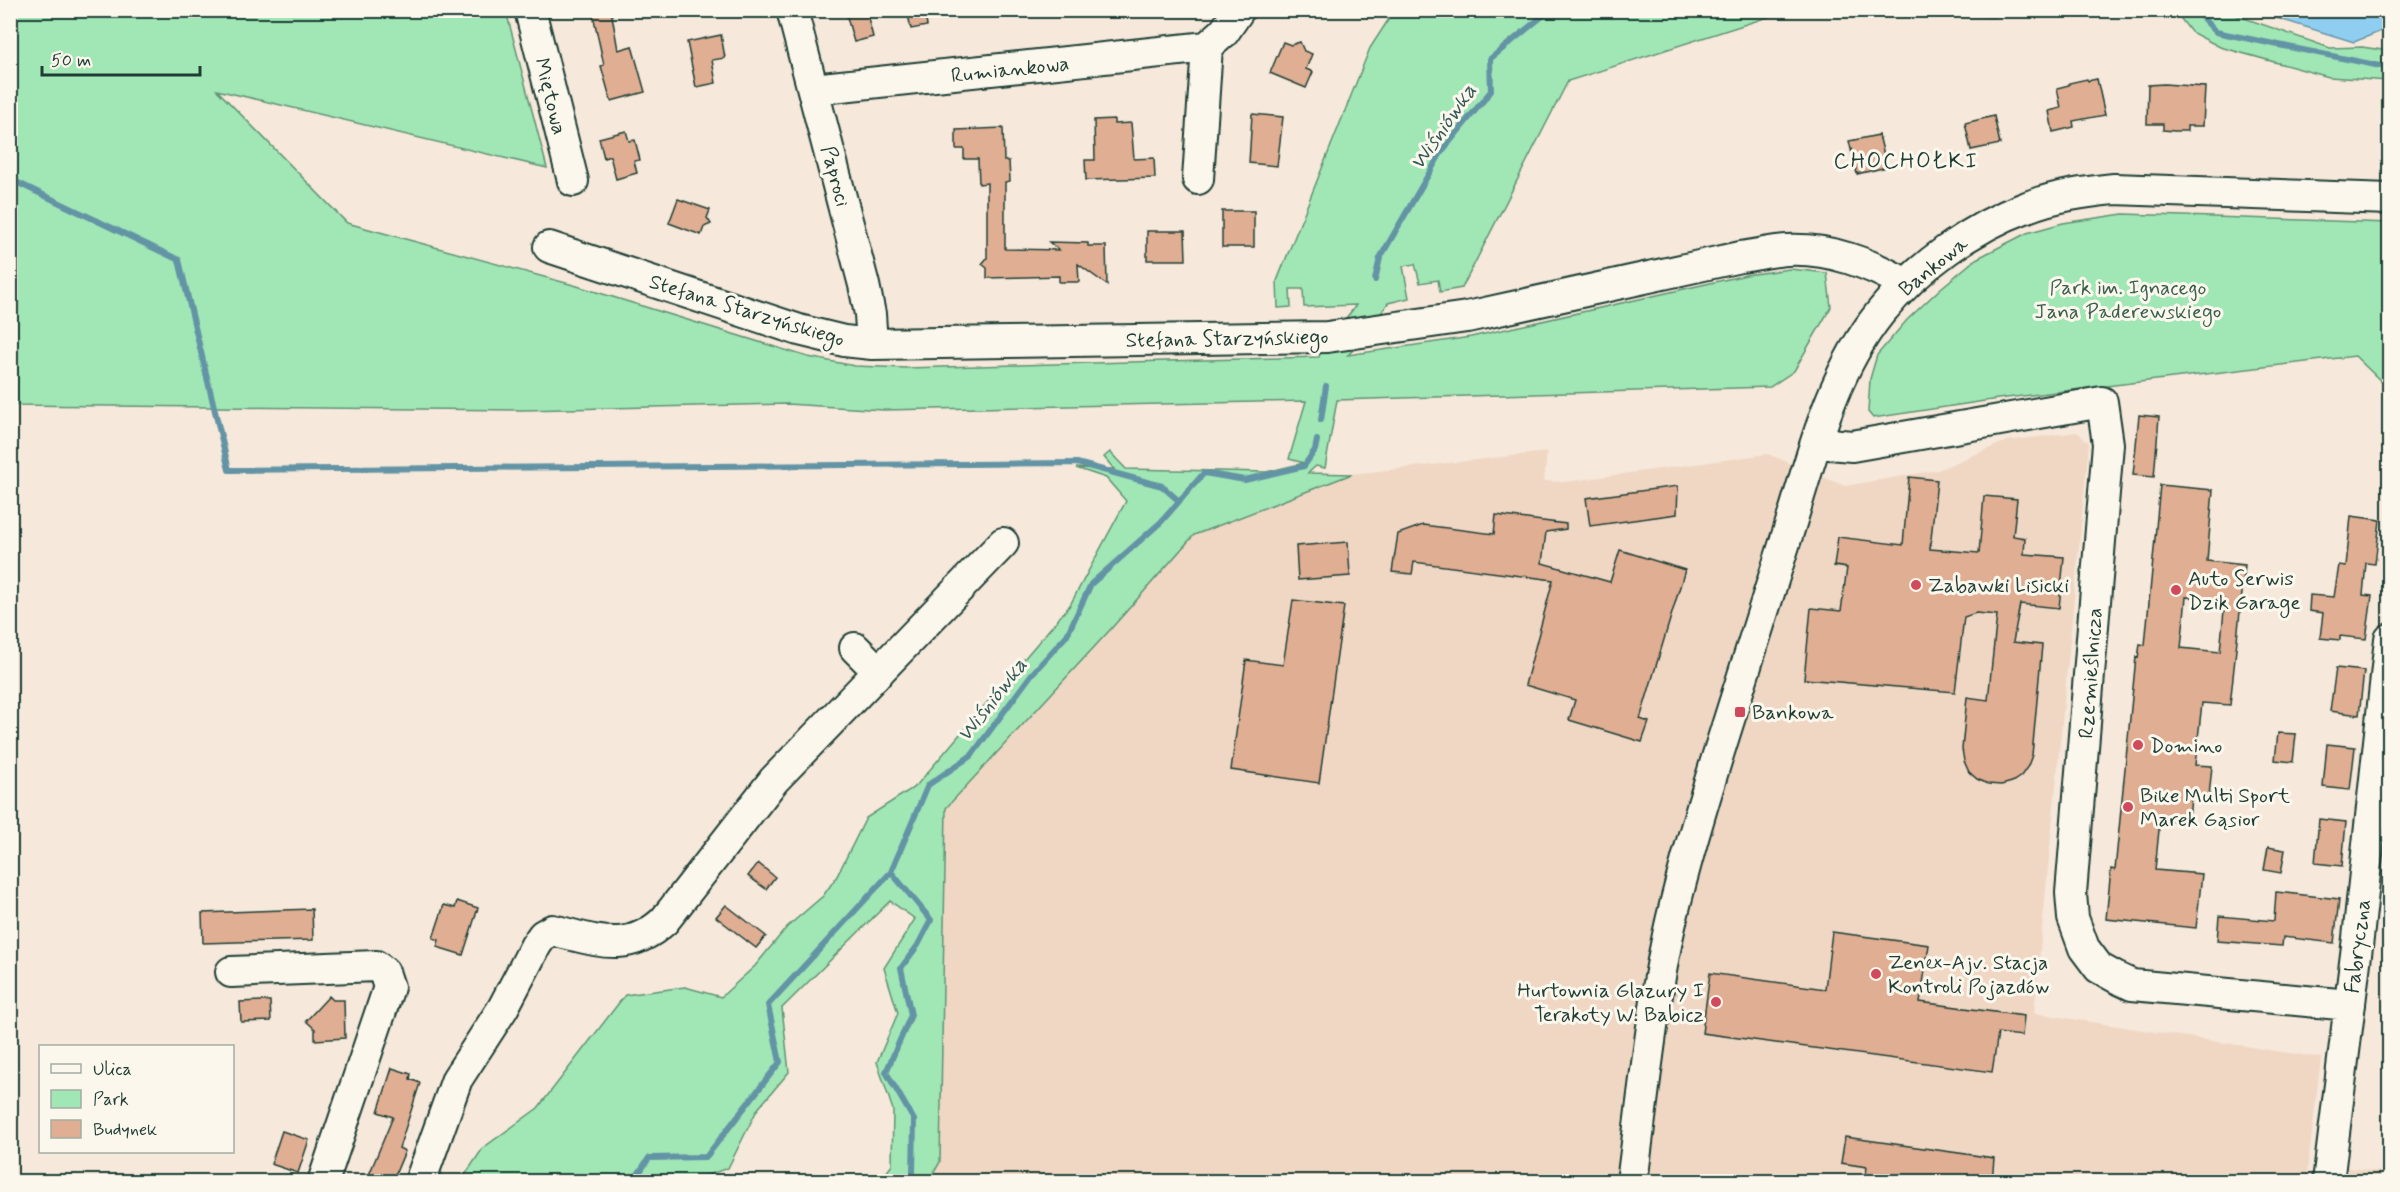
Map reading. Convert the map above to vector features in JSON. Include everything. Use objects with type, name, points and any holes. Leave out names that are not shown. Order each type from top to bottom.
[{"type":"street","name":"Miętowa","points":[[530,10],[573,181]]},
{"type":"street","name":"Paproci","points":[[792,10],[864,285],[870,314],[872,344]]},
{"type":"street","points":[[1198,179],[1207,47],[1224,32],[1239,10]]},
{"type":"street","name":"Rumiankowa","points":[[813,89],[1207,47]]},
{"type":"street","name":"Bankowa","points":[[1632,1182],[1654,1011],[1686,859],[1758,626],[1834,395],[1851,357],[1875,319],[1906,284],[1966,238],[2027,207],[2085,192],[2124,190],[2390,200]]},
{"type":"street","name":"Stefana Starzyńskiego","points":[[549,247],[799,330],[844,341],[872,344],[1327,337],[1467,317],[1740,257],[1786,250],[1814,251],[1860,261],[1906,284]]},
{"type":"street","name":"Rzemieślnicza","points":[[1818,442],[1852,446],[2102,402],[2108,444],[2071,893],[2073,918],[2084,948],[2099,968],[2132,984],[2350,1005]]},
{"type":"street","points":[[420,1182],[456,1079],[503,1008],[543,935],[552,930],[615,943],[633,941],[651,933],[664,921],[774,780],[1003,543]]},
{"type":"street","name":"Fabryczna","points":[[2328,1182],[2390,639]]},
{"type":"street","points":[[855,648],[879,672]]},
{"type":"street","points":[[231,972],[376,966],[384,972],[389,987],[324,1182]]},
{"type":"shaded area","points":[[2077,432],[2089,443],[2034,1013],[2321,1058],[2307,1173],[2342,1167],[2390,1173],[2389,1182],[929,1182],[940,1162],[945,808],[1109,631],[1194,535],[1352,474],[1547,452],[1544,481],[1565,482],[1768,454],[1845,486],[1938,470],[2007,441]]},
{"type":"green space","points":[[11,11],[506,11],[547,168],[217,90],[347,223],[577,286],[808,357],[855,366],[906,368],[1319,357],[1330,336],[1356,305],[1304,307],[1303,289],[1290,289],[1291,307],[1278,308],[1277,281],[1370,48],[1394,11],[1787,11],[1568,81],[1462,288],[1440,292],[1438,280],[1420,283],[1415,264],[1403,266],[1409,298],[1388,303],[1364,339],[1348,355],[1471,337],[1746,275],[1790,269],[1827,273],[1831,307],[1794,371],[1770,387],[1337,400],[1325,468],[1316,466],[1308,473],[1352,474],[1194,535],[946,808],[940,1162],[929,1181],[880,1181],[892,1165],[893,1110],[877,1062],[898,1013],[884,968],[915,919],[890,901],[782,1008],[789,1072],[757,1110],[728,1168],[691,1181],[461,1181],[483,1148],[538,1108],[625,995],[685,987],[721,997],[755,966],[787,927],[823,896],[837,876],[866,818],[916,786],[1070,605],[1126,501],[1106,478],[1076,468],[1114,469],[1104,457],[1110,452],[1126,469],[1266,472],[1304,463],[1289,459],[1306,401],[884,410],[787,404],[522,410],[11,405]]},
{"type":"green space","points":[[1881,11],[1992,11],[1994,17]]},
{"type":"green space","points":[[2175,11],[2224,11],[2330,48],[2362,47],[2389,51],[2389,81],[2329,77],[2220,47],[2191,32]]},
{"type":"green space","name":"Park im. Ignacego Jana Paderewskiego","points":[[2123,214],[2389,223],[2389,389],[2355,356],[1998,399],[1873,418],[1868,412],[1870,379],[1877,355],[1907,320],[1976,259],[2027,233],[2063,223]]},
{"type":"water","points":[[2254,11],[2389,11],[2389,28],[2354,42]]},
{"type":"building","points":[[592,10],[611,10],[618,50],[632,46],[645,92],[611,101],[601,66],[604,65]]},
{"type":"building","points":[[845,10],[866,10],[873,37],[854,42]]},
{"type":"building","points":[[907,10],[924,10],[927,26],[911,29]]},
{"type":"building","points":[[721,35],[725,58],[712,60],[716,83],[696,87],[687,42]]},
{"type":"building","points":[[1283,42],[1291,45],[1300,42],[1304,51],[1312,54],[1306,69],[1313,72],[1306,88],[1270,73]]},
{"type":"building","points":[[2087,79],[2088,81],[2097,79],[2105,115],[2073,121],[2074,127],[2053,132],[2049,111],[2061,108],[2057,88]]},
{"type":"building","points":[[2148,85],[2205,87],[2203,126],[2187,126],[2187,131],[2175,131],[2163,130],[2163,124],[2147,124]]},
{"type":"building","points":[[1252,114],[1283,117],[1277,166],[1249,163]]},
{"type":"building","points":[[1994,116],[2000,144],[1971,150],[1965,123]]},
{"type":"building","points":[[1114,119],[1114,124],[1131,123],[1134,159],[1154,158],[1155,178],[1086,180],[1085,160],[1095,160],[1094,120]]},
{"type":"building","points":[[1003,128],[1004,161],[1009,161],[1010,181],[1005,182],[1005,249],[1059,250],[1049,242],[1106,246],[1107,285],[1078,264],[1079,282],[1059,282],[1059,276],[987,278],[987,268],[982,264],[987,258],[987,183],[979,184],[978,159],[964,159],[964,149],[956,149],[956,130]]},
{"type":"building","points":[[626,131],[629,141],[635,140],[640,160],[634,161],[637,173],[616,179],[610,156],[604,158],[599,138]]},
{"type":"building","points":[[1879,135],[1887,167],[1857,174],[1849,141]]},
{"type":"building","points":[[678,199],[710,210],[707,218],[711,224],[704,227],[701,235],[669,223]]},
{"type":"building","points":[[1222,211],[1254,211],[1254,247],[1222,247]]},
{"type":"building","points":[[1147,231],[1185,231],[1186,260],[1147,260]]},
{"type":"building","points":[[2139,415],[2159,417],[2154,477],[2133,475]]},
{"type":"building","points":[[1909,477],[1937,480],[1930,549],[1979,553],[1984,496],[2017,499],[2013,536],[2025,538],[2024,554],[2064,557],[2059,608],[2020,604],[2013,642],[2042,645],[2032,755],[2021,776],[2012,782],[2001,785],[1988,784],[1977,779],[1969,772],[1962,749],[1967,697],[1988,700],[1997,615],[1976,613],[1964,617],[1955,692],[1804,679],[1811,608],[1841,611],[1847,568],[1834,566],[1838,537],[1903,545]]},
{"type":"building","points":[[2160,485],[2213,490],[2207,561],[2245,565],[2230,705],[2202,703],[2195,765],[2212,766],[2209,796],[2191,794],[2189,823],[2160,820],[2155,870],[2202,874],[2196,928],[2106,919],[2111,869],[2115,870],[2136,657],[2138,658],[2140,644],[2145,645]],"holes":[[[2186,597],[2225,600],[2220,652],[2181,648]]]},
{"type":"building","points":[[1678,486],[1677,514],[1590,526],[1586,498]]},
{"type":"building","points":[[1496,515],[1566,524],[1566,529],[1546,532],[1542,563],[1610,582],[1620,550],[1685,570],[1640,719],[1649,722],[1642,742],[1569,720],[1575,700],[1525,685],[1553,580],[1414,562],[1412,574],[1392,572],[1398,534],[1423,525],[1494,534]]},
{"type":"building","points":[[2351,516],[2380,520],[2375,564],[2366,563],[2363,595],[2372,596],[2366,639],[2340,636],[2340,640],[2320,638],[2323,613],[2309,611],[2310,595],[2334,597],[2339,565],[2346,566]]},
{"type":"building","points":[[1348,542],[1350,576],[1298,580],[1296,546]]},
{"type":"building","points":[[1293,600],[1344,606],[1319,783],[1231,770],[1246,660],[1283,665]]},
{"type":"building","points":[[2336,668],[2364,671],[2359,715],[2330,711]]},
{"type":"building","points":[[2278,733],[2296,734],[2293,762],[2275,760]]},
{"type":"building","points":[[2327,744],[2355,747],[2350,790],[2323,787]]},
{"type":"building","points":[[2319,819],[2346,822],[2342,866],[2315,863]]},
{"type":"building","points":[[2268,847],[2285,850],[2281,873],[2264,870]]},
{"type":"building","points":[[758,863],[775,877],[766,889],[748,876]]},
{"type":"building","points":[[2276,892],[2339,899],[2334,943],[2283,937],[2282,946],[2217,941],[2219,916],[2274,921]]},
{"type":"building","points":[[457,901],[478,908],[463,955],[437,947],[439,940],[433,938],[444,905],[455,908]]},
{"type":"building","points":[[726,905],[766,936],[756,948],[716,917]]},
{"type":"building","points":[[312,909],[313,940],[203,943],[202,913]]},
{"type":"building","points":[[1832,932],[1929,945],[1920,1002],[2024,1016],[2022,1036],[1998,1033],[1992,1072],[1702,1033],[1710,973],[1825,989]]},
{"type":"building","points":[[329,996],[333,1000],[344,1000],[345,1038],[315,1040],[315,1029],[306,1021]]},
{"type":"building","points":[[270,1001],[271,1021],[241,1022],[240,1002]]},
{"type":"building","points":[[392,1068],[411,1074],[410,1079],[420,1083],[399,1148],[405,1151],[392,1182],[366,1182],[393,1117],[378,1112]]},
{"type":"building","points":[[282,1131],[309,1140],[298,1173],[271,1164]]},
{"type":"building","points":[[1845,1137],[1994,1158],[1992,1182],[1865,1182],[1867,1167],[1841,1163]]},
{"type":"waterway","name":"Wiśniówka","points":[[1375,280],[1380,258],[1442,151],[1491,91],[1490,59],[1550,10]]},
{"type":"waterway","name":"Wiśniówka","points":[[2195,10],[2216,32],[2390,68]]},
{"type":"waterway","points":[[10,179],[179,260],[229,470],[1077,463],[1162,486],[1179,501]]},
{"type":"waterway","name":"Wiśniówka","points":[[1321,420],[1326,386]]},
{"type":"waterway","name":"Wiśniówka","points":[[905,1182],[913,1174],[914,1120],[886,1072],[911,1015],[901,968],[918,945],[931,920],[891,872],[928,785],[972,755],[1031,675],[1067,635],[1091,584],[1161,522],[1204,473],[1245,480],[1304,466],[1315,450],[1317,440]]},
{"type":"waterway","points":[[633,1182],[649,1158],[706,1157],[780,1062],[768,1005],[891,872]]},
{"type":"place","name":"Zabawki Lisicki","points":[[1916,585]]},
{"type":"place","name":"Auto Serwis Dzik Garage","points":[[2176,590]]},
{"type":"place","name":"Bankowa","points":[[1740,712]]},
{"type":"place","name":"Domino","points":[[2138,745]]},
{"type":"place","name":"Bike Multi Sport Marek Gąsior","points":[[2128,807]]},
{"type":"place","name":"Zenex-Ajv. Stacja Kontroli Pojazdów","points":[[1876,974]]},
{"type":"place","name":"Hurtownia Glazury I Terakoty W. Babicz","points":[[1716,1002]]},
{"type":"district","name":"CHOCHOŁKI","points":[[1906,160]]}]
